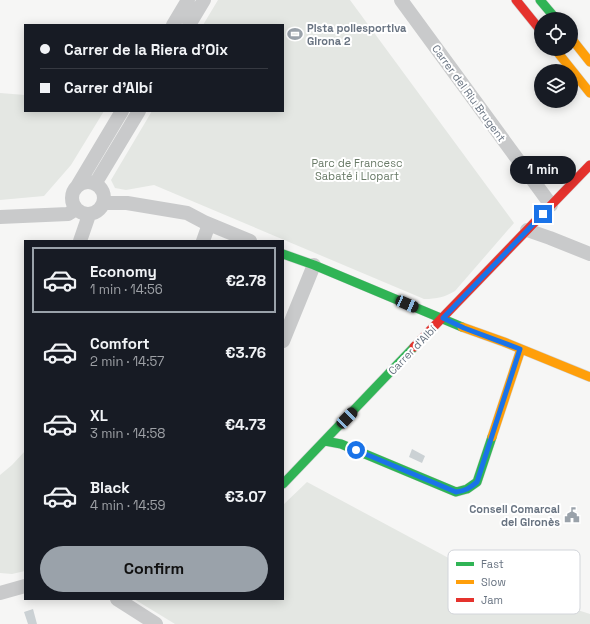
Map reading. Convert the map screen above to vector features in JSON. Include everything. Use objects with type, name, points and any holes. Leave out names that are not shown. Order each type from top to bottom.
[{"type":"street","points":[[174,24],[188,0]]},
{"type":"street","points":[[191,24],[204,0]]},
{"type":"street","name":"Carrer del Riu Brugent","points":[[401,0],[551,205]]},
{"type":"street","points":[[516,0],[534,22]]},
{"type":"street","points":[[540,0],[550,12]]},
{"type":"street","points":[[578,47],[590,62]]},
{"type":"street","points":[[561,56],[590,93]]},
{"type":"street","points":[[80,240],[83,212],[72,199],[75,189],[121,112]]},
{"type":"street","points":[[95,184],[138,112]]},
{"type":"street","name":"Carrer d'Albí","points":[[284,483],[590,165]]},
{"type":"street","points":[[0,218],[98,211],[104,203],[105,197],[102,190],[95,184],[84,183],[75,189]]},
{"type":"street","points":[[104,203],[127,203],[186,213],[248,240]]},
{"type":"street","points":[[202,240],[209,224]]},
{"type":"street","points":[[527,230],[590,254]]},
{"type":"street","points":[[284,254],[314,265],[464,328],[590,377]]},
{"type":"street","points":[[284,339],[314,265]]},
{"type":"street","points":[[325,441],[341,444],[456,492],[464,491],[477,482],[520,349]]},
{"type":"street","points":[[0,593],[24,586]]},
{"type":"street","points":[[119,600],[156,624]]},
{"type":"green space","name":"Parc de Francesc Sabaté i Llopart","points":[[218,0],[350,0],[514,223],[455,291],[441,297],[424,299],[154,185],[126,190],[115,188],[111,180],[151,112],[284,112],[284,24],[204,24]]},
{"type":"green space","points":[[0,93],[24,95],[24,112],[103,112],[71,165],[44,196],[0,200]]},
{"type":"green space","points":[[24,452],[24,571],[12,574],[0,573],[0,475]]},
{"type":"green space","points":[[307,482],[448,558],[448,614],[580,614],[580,611],[590,614],[590,624],[175,624],[136,600],[284,600],[284,504]]},
{"type":"shaded area","points":[[412,449],[425,456],[422,463],[409,457]]},
{"type":"shaded area","points":[[33,609],[37,624],[28,624],[24,612]]},
{"type":"traffic: fast","points":[[540,0],[550,12]]},
{"type":"traffic: fast","points":[[284,254],[314,265],[462,327]]},
{"type":"traffic: fast","points":[[284,483],[414,347]]},
{"type":"traffic: fast","points":[[325,441],[341,444],[456,492],[467,489],[477,482],[492,437]]},
{"type":"traffic: slow","points":[[578,47],[590,62]]},
{"type":"traffic: slow","points":[[561,56],[590,93]]},
{"type":"traffic: slow","points":[[462,327],[504,342],[590,377]]},
{"type":"traffic: slow","points":[[492,437],[521,349]]},
{"type":"traffic: jam","points":[[516,0],[534,22]]},
{"type":"traffic: jam","points":[[414,347],[590,165]]},
{"type":"place","name":"Pista poliesportiva Girona 2","points":[[295,34]]},
{"type":"place","name":"Consell Comarcal del Gironès","points":[[572,515]]},
{"type":"route","points":[[356,450],[456,492],[464,491],[477,482],[520,349],[464,328],[443,318],[543,214]]}]
